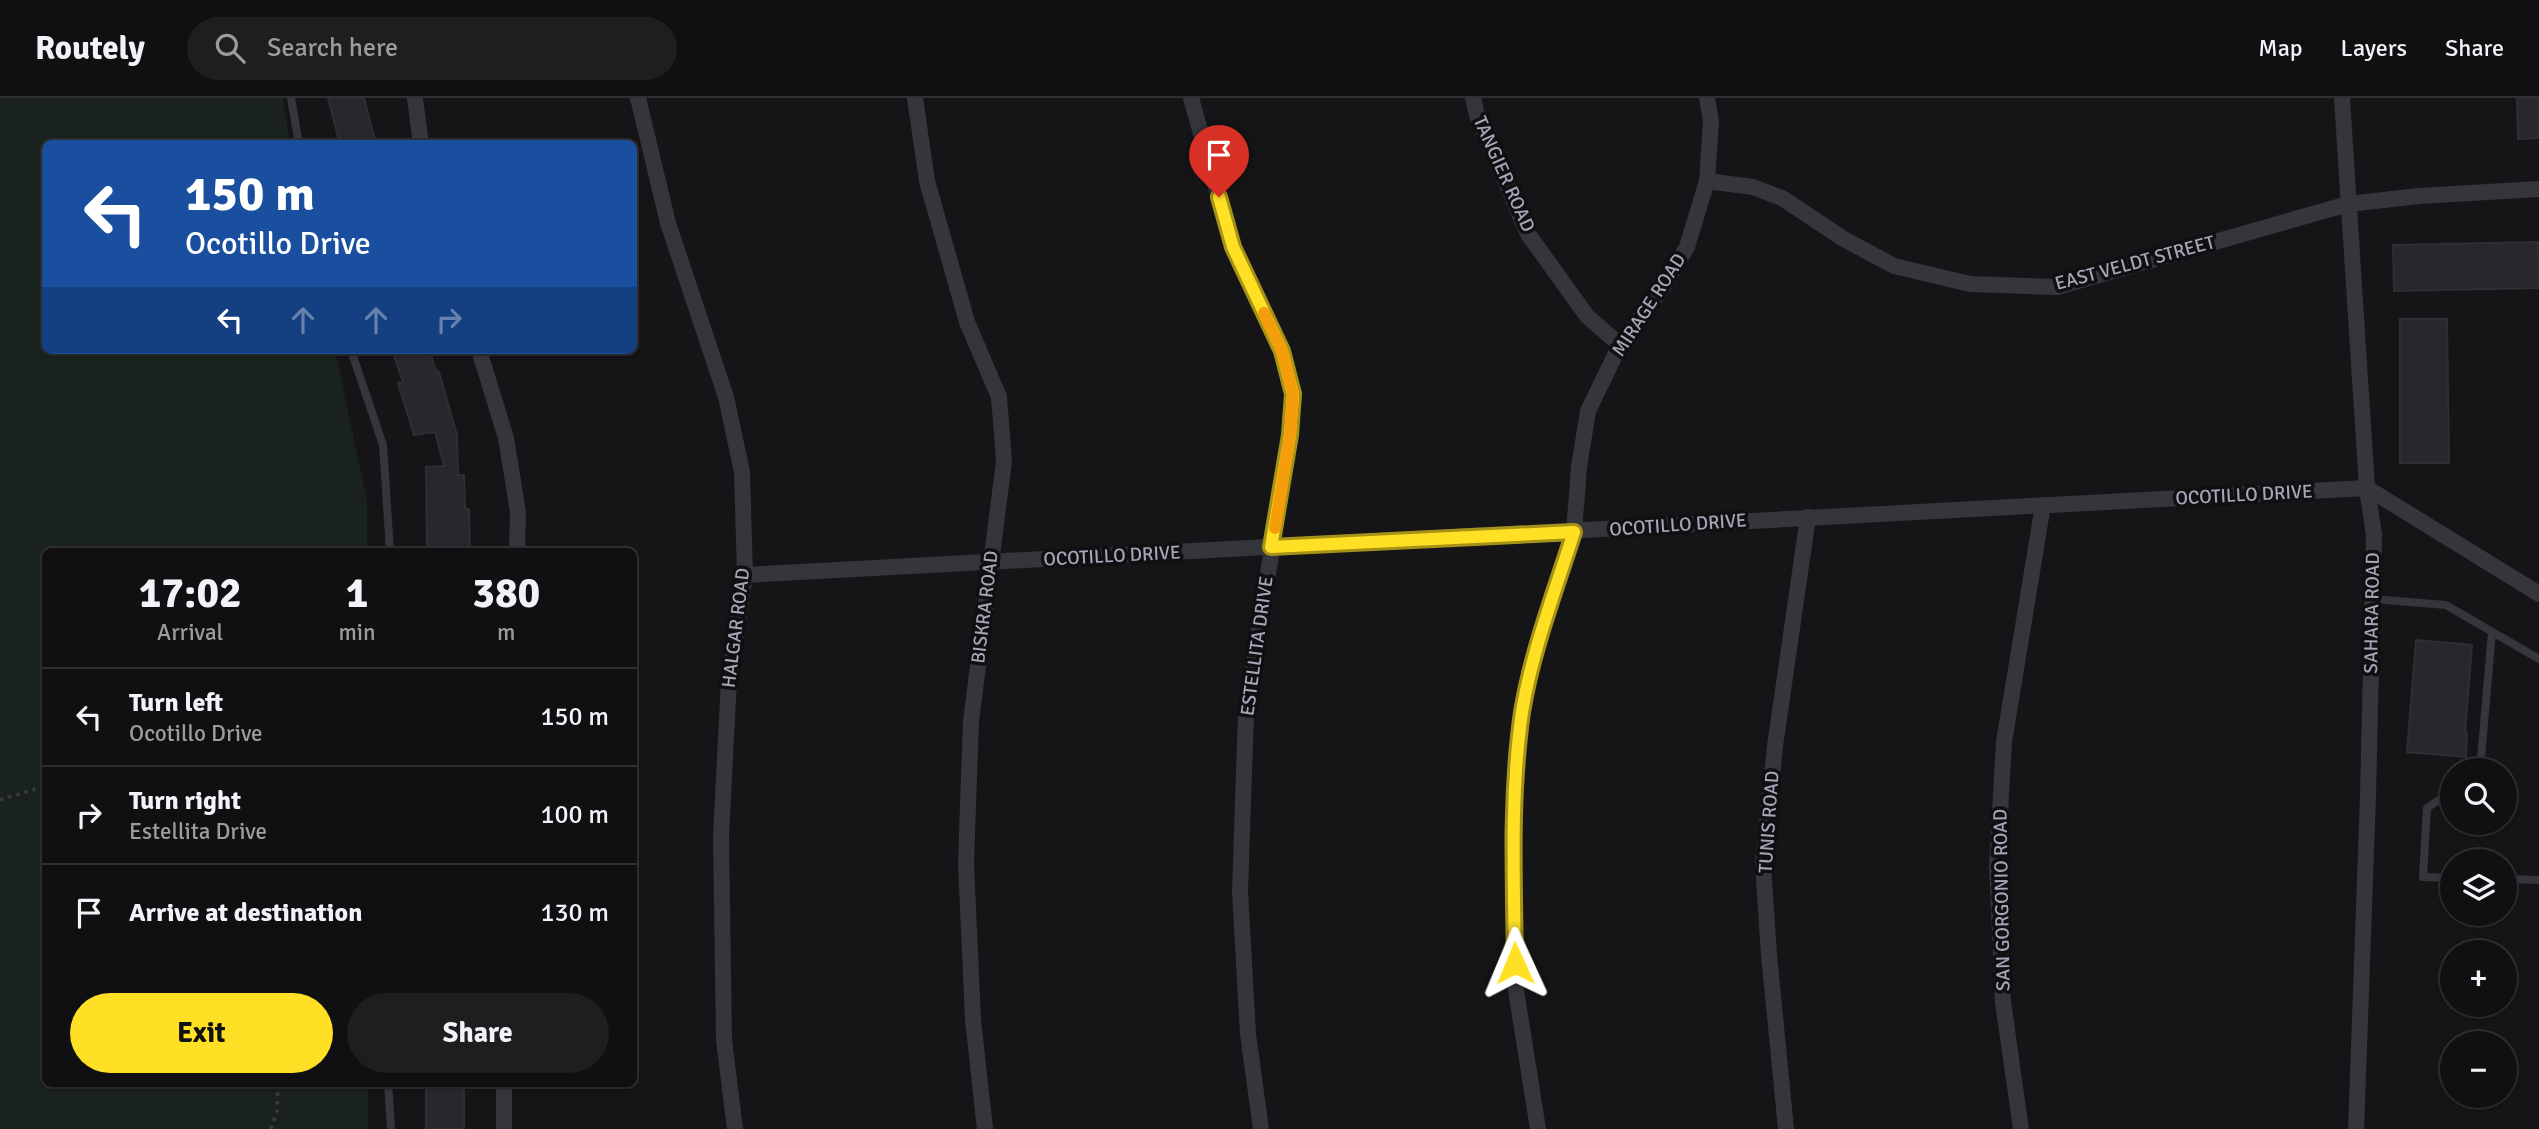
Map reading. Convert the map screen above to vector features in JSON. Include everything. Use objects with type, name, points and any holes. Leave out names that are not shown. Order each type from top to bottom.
[{"type":"street","points":[[415,98],[420,140]]},
{"type":"street","name":"HALGAR ROAD","points":[[638,98],[668,223],[726,397],[742,472],[745,575],[729,680],[721,836],[724,1041],[735,1129]]},
{"type":"street","name":"BISKRA ROAD","points":[[915,98],[927,181],[967,322],[999,397],[1004,461],[971,721],[966,864],[973,1020],[985,1129]]},
{"type":"street","name":"ESTELLITA DRIVE","points":[[1191,98],[1233,247],[1282,351],[1293,394],[1290,435],[1246,714],[1240,891],[1248,1034],[1261,1129]]},
{"type":"street","name":"TANGIER ROAD","points":[[1473,98],[1477,115],[1528,234],[1587,316],[1620,345]]},
{"type":"street","name":"MIRAGE ROAD","points":[[1538,1129],[1516,989],[1512,833],[1522,713],[1530,674],[1574,532],[1579,467],[1588,411],[1620,345],[1663,287],[1687,247],[1707,181],[1711,121],[1707,98]]},
{"type":"street","name":"SAHARA ROAD","points":[[2342,98],[2367,488],[2374,535],[2356,1129]]},
{"type":"street","name":"EAST VELDT STREET","points":[[1707,181],[1753,187],[1782,198],[1842,238],[1894,266],[1970,284],[2057,287],[2348,204],[2539,189]]},
{"type":"street","points":[[480,354],[506,438],[518,512],[517,548]]},
{"type":"street","points":[[2367,488],[2539,594]]},
{"type":"street","name":"OCOTILLO DRIVE","points":[[745,575],[2367,488]]},
{"type":"street","name":"SAN GORGONIO ROAD","points":[[2021,1129],[2003,1002],[1997,866],[2004,741],[2043,505]]},
{"type":"street","name":"TUNIS ROAD","points":[[1786,1129],[1763,863],[1775,746],[1808,517]]},
{"type":"street","points":[[504,1087],[505,1129]]},
{"type":"lane","points":[[291,98],[298,140]]},
{"type":"lane","points":[[352,354],[383,445],[390,548]]},
{"type":"lane","points":[[2372,598],[2446,605],[2539,659]]},
{"type":"lane","points":[[2481,758],[2493,632]]},
{"type":"lane","points":[[2440,799],[2427,808],[2423,877],[2440,878]]},
{"type":"lane","points":[[2517,879],[2539,880]]},
{"type":"lane","points":[[388,1087],[391,1129]]},
{"type":"path","points":[[0,800],[35,789]]},
{"type":"path","points":[[271,1129],[278,1087]]},
{"type":"shaded area","points":[[0,98],[283,98],[290,140],[42,140],[42,354],[336,354],[367,500],[367,548],[42,548],[42,1087],[368,1087],[368,1129],[0,1129]]},
{"type":"building","points":[[328,98],[364,98],[375,140],[339,140]]},
{"type":"building","points":[[2517,98],[2539,98],[2539,138],[2518,139]]},
{"type":"building","points":[[2538,242],[2539,288],[2394,291],[2393,245]]},
{"type":"building","points":[[2400,319],[2447,319],[2449,463],[2400,463]]},
{"type":"building","points":[[393,354],[430,354],[437,373],[439,372],[457,435],[458,475],[464,475],[465,508],[469,510],[470,548],[427,548],[426,467],[444,466],[435,432],[414,435],[398,383],[403,382]]},
{"type":"building","points":[[2416,640],[2472,645],[2465,732],[2466,757],[2407,752]]},
{"type":"building","points":[[426,1087],[464,1087],[464,1129],[426,1129]]},
{"type":"slow traffic","points":[[1264,313],[1282,351],[1293,394],[1290,435],[1275,528]]},
{"type":"route","points":[[1219,197],[1233,247],[1282,351],[1293,394],[1290,435],[1271,547],[1574,532],[1532,662],[1522,713],[1512,833],[1515,963]]}]
